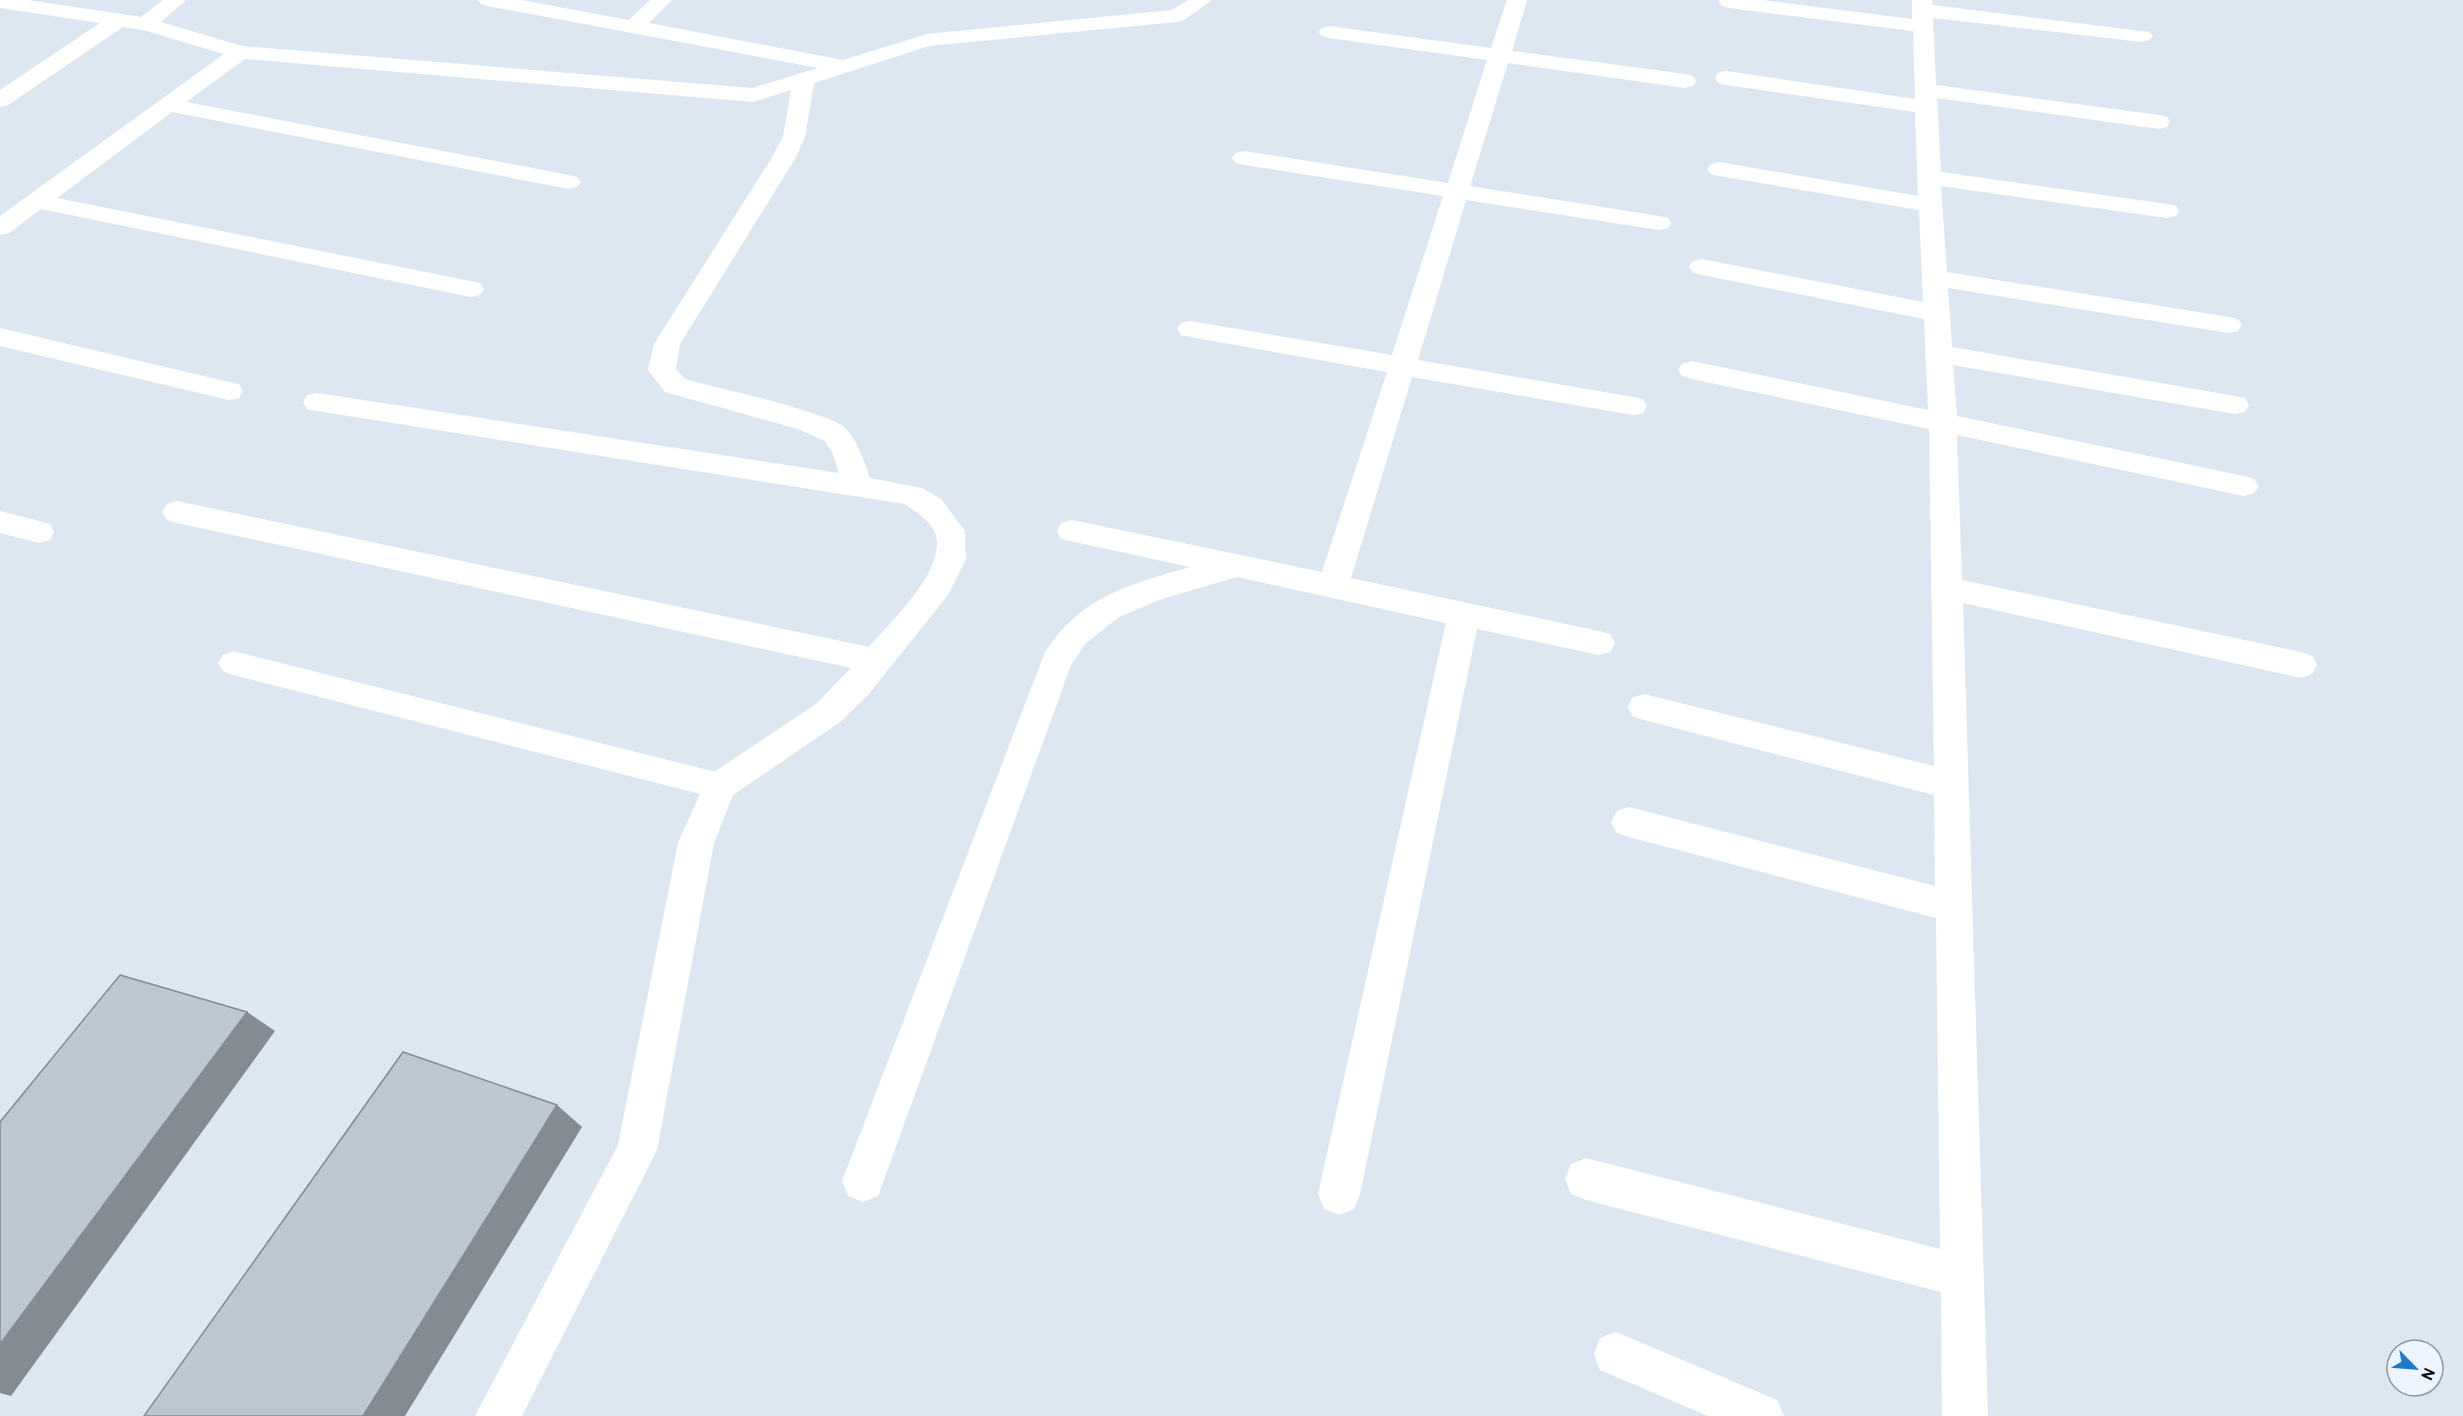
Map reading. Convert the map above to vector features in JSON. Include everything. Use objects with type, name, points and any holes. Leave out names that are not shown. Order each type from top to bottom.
[{"type":"street","points":[[145,24],[176,0]]},
{"type":"street","points":[[489,0],[844,66]]},
{"type":"street","points":[[633,27],[662,0]]},
{"type":"street","points":[[0,1],[145,24],[240,52],[753,94],[927,40],[1177,16],[1202,0]]},
{"type":"street","points":[[1333,586],[1516,0]]},
{"type":"street","points":[[1729,2],[1922,12],[2142,36]]},
{"type":"street","points":[[1922,12],[1943,423],[1965,1416]]},
{"type":"street","points":[[0,100],[119,20]]},
{"type":"street","points":[[1329,32],[1685,81]]},
{"type":"street","points":[[0,228],[240,52]]},
{"type":"street","points":[[804,78],[794,136],[783,159],[667,344],[662,370],[675,386],[807,422],[835,434],[847,453],[858,486]]},
{"type":"street","points":[[1726,78],[2159,122]]},
{"type":"street","points":[[168,105],[569,182]]},
{"type":"street","points":[[1244,158],[1659,223]]},
{"type":"street","points":[[1719,169],[1930,191],[2168,211]]},
{"type":"street","points":[[37,201],[471,289]]},
{"type":"street","points":[[1702,267],[1936,313]]},
{"type":"street","points":[[1934,278],[2229,325]]},
{"type":"street","points":[[1190,329],[1633,406]]},
{"type":"street","points":[[0,337],[229,391]]},
{"type":"street","points":[[1939,354],[2235,405]]},
{"type":"street","points":[[1692,370],[2244,486]]},
{"type":"street","points":[[317,402],[912,495],[931,507],[950,531],[951,559],[937,587],[855,687],[828,713],[720,786],[696,843],[637,1150],[498,1416]]},
{"type":"street","points":[[177,512],[876,661]]},
{"type":"street","points":[[0,522],[39,532]]},
{"type":"street","points":[[1072,531],[1599,643]]},
{"type":"street","points":[[863,1181],[1056,661],[1075,633],[1103,611],[1143,595],[1237,566]]},
{"type":"street","points":[[1946,588],[2301,665]]},
{"type":"street","points":[[1339,1194],[1464,614]]},
{"type":"street","points":[[1644,707],[1951,785]]},
{"type":"street","points":[[1629,822],[1954,907]]},
{"type":"street","points":[[1586,1179],[1962,1276]]},
{"type":"street","points":[[1616,1354],[1761,1416]]},
{"type":"lane","points":[[233,663],[720,786]]},
{"type":"building","points":[[120,975],[247,1012],[0,1344],[0,1122]]},
{"type":"building","points":[[403,1052],[557,1105],[363,1416],[144,1416]]}]
